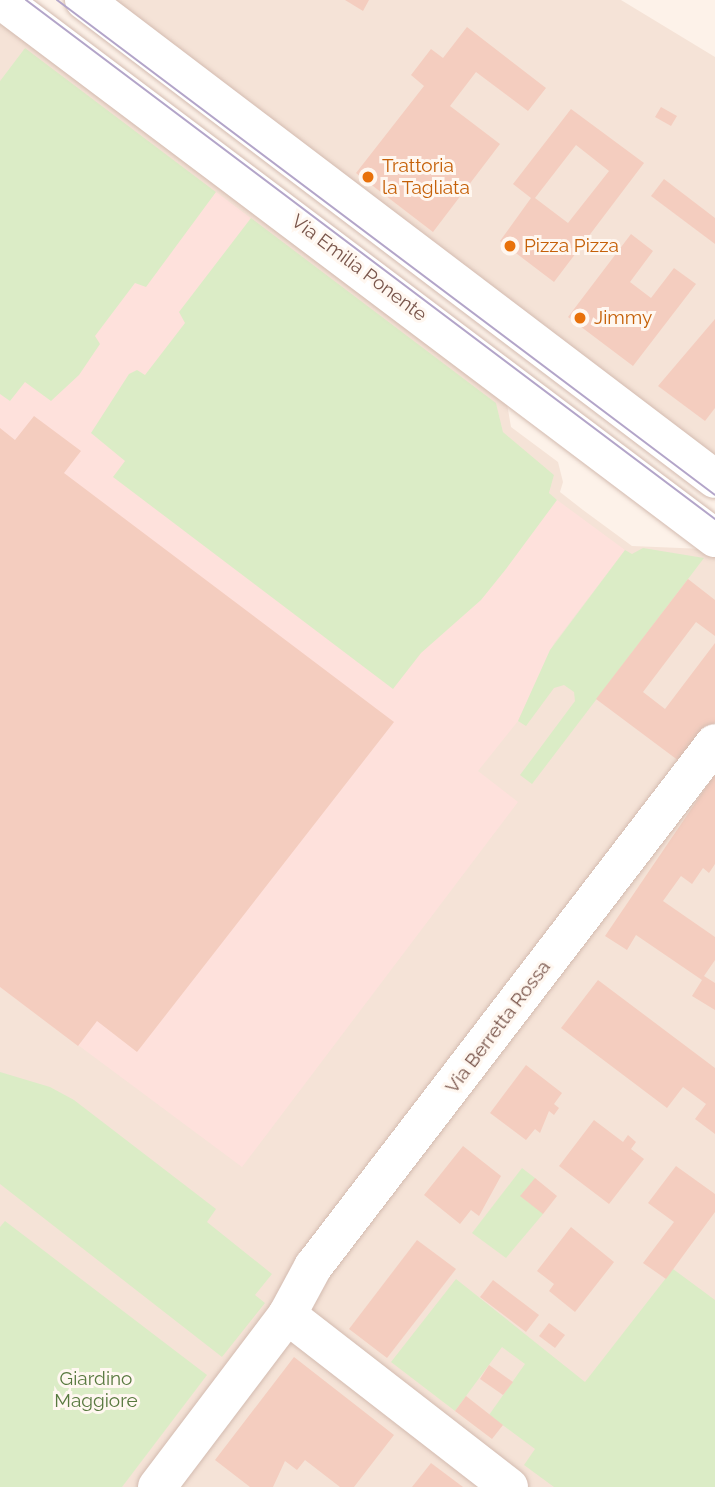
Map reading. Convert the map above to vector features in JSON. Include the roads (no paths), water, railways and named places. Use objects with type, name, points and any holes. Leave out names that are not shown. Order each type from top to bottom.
[{"type":"main road","name":"Via Emilia Ponente","points":[[1,0],[715,538]]},
{"type":"main road","points":[[84,0],[715,479]]},
{"type":"main road","name":"Via Berretta Rossa","points":[[157,1487],[287,1315],[313,1267],[715,743]]},
{"type":"main road","points":[[287,1315],[509,1487]]},
{"type":"tram line","points":[[26,0],[715,519]]},
{"type":"tram line","points":[[57,0],[715,495]]},
{"type":"place","name":"Trattoria la Tagliata","points":[[368,177]]},
{"type":"place","name":"Pizza Pizza","points":[[510,246]]},
{"type":"place","name":"Jimmy","points":[[580,318]]},
{"type":"park label","name":"Giardino Maggiore","points":[[96,1390]]}]
